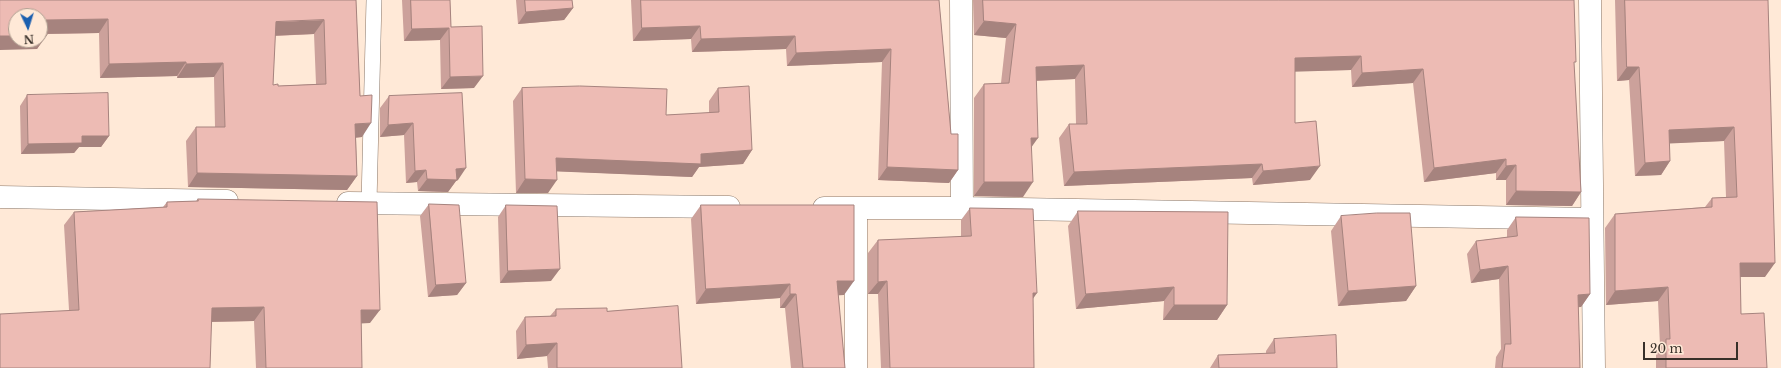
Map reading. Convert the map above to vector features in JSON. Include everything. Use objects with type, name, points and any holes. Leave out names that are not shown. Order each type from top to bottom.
[{"type":"street","points":[[961,0],[962,208]]},
{"type":"street","points":[[1590,0],[1594,368]]},
{"type":"street","points":[[0,197],[244,201]]},
{"type":"street","points":[[330,202],[753,207]]},
{"type":"street","points":[[800,208],[962,208],[1592,219]]},
{"type":"street","points":[[856,208],[856,368]]},
{"type":"lane","points":[[369,203],[374,0]]},
{"type":"building","points":[[0,0],[356,0],[360,96],[372,95],[371,123],[355,124],[357,176],[197,173],[196,127],[225,127],[223,63],[186,64],[186,62],[109,64],[108,19],[48,20],[48,8],[8,8],[8,36],[0,36]],"holes":[[[324,20],[326,84],[278,86],[278,84],[273,85],[276,22]]]},
{"type":"building","points":[[411,0],[450,0],[451,27],[482,26],[483,76],[450,77],[449,28],[412,29]]},
{"type":"building","points":[[525,0],[572,0],[573,8],[526,12]]},
{"type":"building","points":[[641,0],[939,0],[951,134],[958,134],[958,170],[887,167],[891,49],[796,53],[795,36],[701,39],[700,26],[642,28]]},
{"type":"building","points":[[983,0],[1574,0],[1576,62],[1574,62],[1581,192],[1516,191],[1516,165],[1506,166],[1506,159],[1434,168],[1423,69],[1362,73],[1361,56],[1295,58],[1295,123],[1316,121],[1320,166],[1263,171],[1262,164],[1074,172],[1069,124],[1087,124],[1084,65],[1036,67],[1038,138],[1031,138],[1033,182],[984,182],[984,84],[1009,83],[1016,24],[984,21]]},
{"type":"building","points":[[1625,0],[1768,0],[1775,263],[1740,263],[1741,314],[1764,313],[1767,368],[1666,368],[1666,339],[1670,339],[1668,287],[1615,291],[1615,214],[1712,207],[1712,198],[1737,197],[1734,127],[1669,130],[1670,161],[1645,163],[1639,67],[1627,67]]},
{"type":"building","points":[[580,86],[667,89],[666,115],[719,112],[718,88],[749,86],[752,150],[701,154],[701,164],[556,158],[557,180],[525,179],[522,88]]},
{"type":"building","points":[[108,93],[109,136],[82,136],[82,143],[28,144],[27,95]]},
{"type":"building","points":[[462,93],[466,168],[456,169],[457,180],[427,179],[426,170],[415,171],[413,123],[388,125],[389,96]]},
{"type":"building","points":[[198,199],[377,202],[380,310],[361,310],[362,368],[266,368],[264,307],[212,308],[210,368],[0,368],[0,314],[79,310],[74,212],[167,207],[167,202],[198,201]]},
{"type":"building","points":[[429,204],[459,205],[466,283],[436,285]]},
{"type":"building","points":[[506,205],[557,206],[560,269],[508,271]]},
{"type":"building","points":[[701,205],[854,205],[854,281],[837,281],[845,368],[803,368],[796,294],[790,294],[790,284],[706,289]]},
{"type":"building","points":[[970,208],[1033,209],[1037,293],[1033,293],[1034,368],[890,368],[887,281],[878,282],[878,240],[971,236]]},
{"type":"building","points":[[1078,211],[1228,212],[1227,305],[1174,305],[1174,287],[1086,294]]},
{"type":"building","points":[[1377,213],[1410,213],[1416,286],[1348,291],[1341,216]]},
{"type":"building","points":[[1516,217],[1589,218],[1590,294],[1578,295],[1580,368],[1502,368],[1505,344],[1511,344],[1508,266],[1480,270],[1476,241],[1517,236]]},
{"type":"building","points":[[678,306],[682,368],[557,368],[557,343],[526,345],[525,317],[556,316],[556,309],[607,308],[607,311]]},
{"type":"building","points":[[1336,335],[1337,368],[1219,368],[1218,355],[1275,353],[1274,339]]}]
